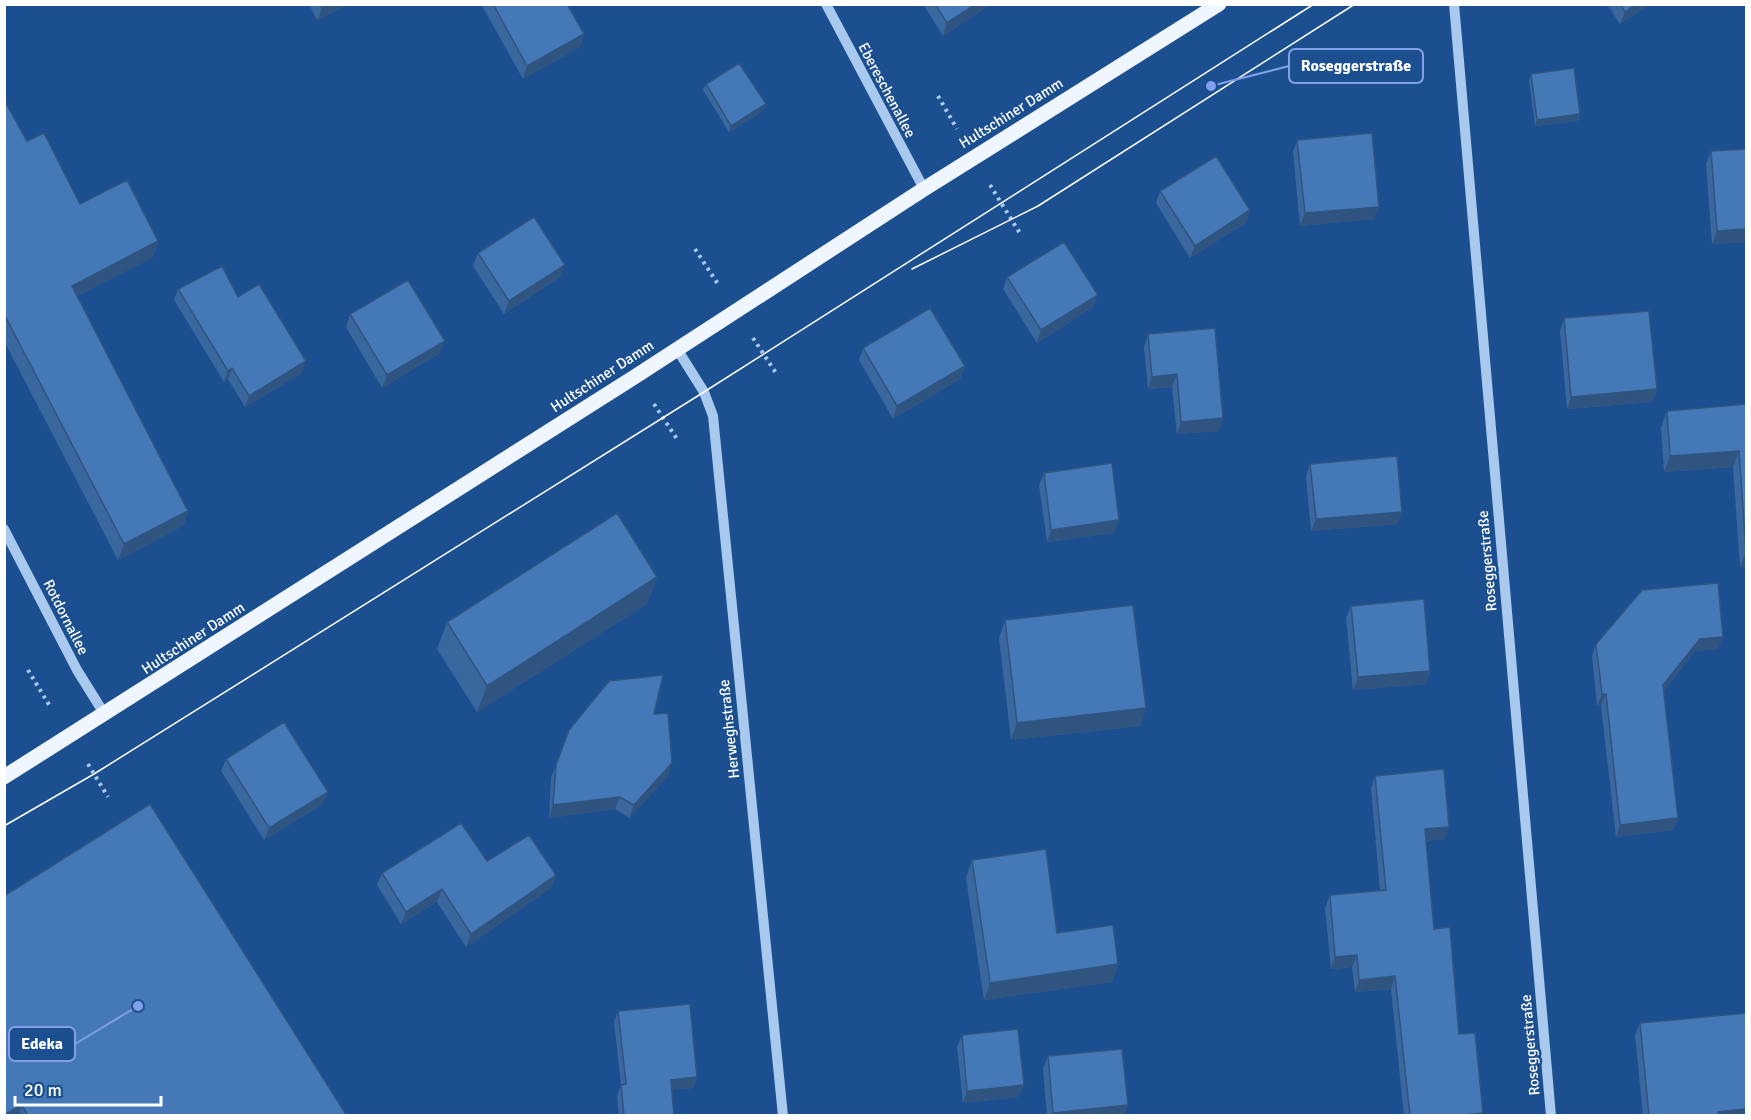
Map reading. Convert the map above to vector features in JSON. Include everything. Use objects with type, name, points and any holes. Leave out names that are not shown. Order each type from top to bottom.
[{"type":"main road","name":"Hultschiner Damm","points":[[4,777],[636,376],[924,189],[1219,4]]},
{"type":"street","name":"Ebereschenallee","points":[[826,4],[924,189]]},
{"type":"street","name":"Roseggerstraße","points":[[1454,4],[1551,1116]]},
{"type":"street","name":"Herweghstraße","points":[[677,349],[704,392],[713,416],[783,1116]]},
{"type":"street","name":"Rotdornallee","points":[[4,529],[77,670],[105,715]]},
{"type":"path","points":[[636,376],[677,439]]},
{"type":"building","points":[[493,4],[567,4],[584,34],[527,66]]},
{"type":"building","points":[[935,4],[976,4],[947,23]]},
{"type":"building","points":[[1620,4],[1636,4],[1625,12]]},
{"type":"building","points":[[739,63],[766,104],[731,126],[706,84]]},
{"type":"building","points":[[1574,68],[1580,114],[1537,120],[1531,74]]},
{"type":"building","points":[[4,100],[27,141],[44,133],[80,204],[127,180],[158,241],[72,286],[188,511],[124,544],[4,314]]},
{"type":"building","points":[[1372,133],[1379,207],[1305,213],[1297,140]]},
{"type":"building","points":[[1746,149],[1746,229],[1717,231],[1711,151]]},
{"type":"building","points":[[1216,156],[1250,210],[1195,246],[1160,191]]},
{"type":"building","points":[[534,217],[565,265],[509,301],[478,253]]},
{"type":"building","points":[[1064,242],[1098,295],[1041,330],[1007,277]]},
{"type":"building","points":[[222,266],[238,297],[259,284],[306,361],[249,396],[232,368],[228,371],[178,289]]},
{"type":"building","points":[[408,280],[445,341],[387,375],[350,314]]},
{"type":"building","points":[[930,308],[965,366],[897,406],[863,348]]},
{"type":"building","points":[[1649,311],[1657,389],[1571,397],[1564,318]]},
{"type":"building","points":[[1215,328],[1223,418],[1181,422],[1177,374],[1152,377],[1148,334]]},
{"type":"building","points":[[1746,404],[1746,551],[1739,451],[1670,456],[1667,411]]},
{"type":"building","points":[[1397,456],[1402,512],[1316,519],[1310,464]]},
{"type":"building","points":[[1112,463],[1119,520],[1051,530],[1044,473]]},
{"type":"building","points":[[617,513],[657,577],[487,686],[447,622]]},
{"type":"building","points":[[1718,583],[1723,637],[1700,639],[1663,685],[1678,818],[1620,825],[1606,694],[1602,694],[1596,644],[1642,590]]},
{"type":"building","points":[[1424,599],[1430,671],[1358,677],[1351,606]]},
{"type":"building","points":[[1133,605],[1146,708],[1017,723],[1005,620]]},
{"type":"building","points":[[663,675],[654,714],[668,713],[672,763],[634,805],[620,797],[553,805],[556,765],[569,730],[609,681]]},
{"type":"building","points":[[284,722],[328,792],[269,828],[226,759]]},
{"type":"building","points":[[1444,769],[1449,827],[1425,829],[1434,929],[1450,927],[1459,1034],[1475,1033],[1483,1113],[1455,1116],[1410,1116],[1395,976],[1359,980],[1357,955],[1335,957],[1330,895],[1386,890],[1375,776]]},
{"type":"building","points":[[150,804],[347,1116],[28,1116],[22,1105],[4,1115],[4,896]]},
{"type":"building","points":[[461,823],[487,861],[529,835],[556,875],[471,934],[442,889],[406,912],[382,873]]},
{"type":"building","points":[[1046,849],[1057,933],[1113,925],[1118,964],[990,983],[972,860]]},
{"type":"building","points":[[690,1004],[697,1077],[671,1080],[674,1116],[624,1116],[621,1085],[626,1084],[618,1011]]},
{"type":"building","points":[[1746,1013],[1746,1109],[1718,1112],[1719,1116],[1649,1116],[1640,1023]]},
{"type":"building","points":[[1018,1029],[1024,1085],[967,1091],[962,1035]]},
{"type":"building","points":[[1122,1049],[1128,1105],[1053,1113],[1048,1056]]},
{"type":"tram line","points":[[4,826],[94,774],[704,392],[1314,4]]},
{"type":"tram line","points":[[912,269],[1038,206],[1355,4]]},
{"type":"place","name":"Roseggerstraße","points":[[1211,86]]},
{"type":"place","name":"Edeka","points":[[138,1006]]}]
